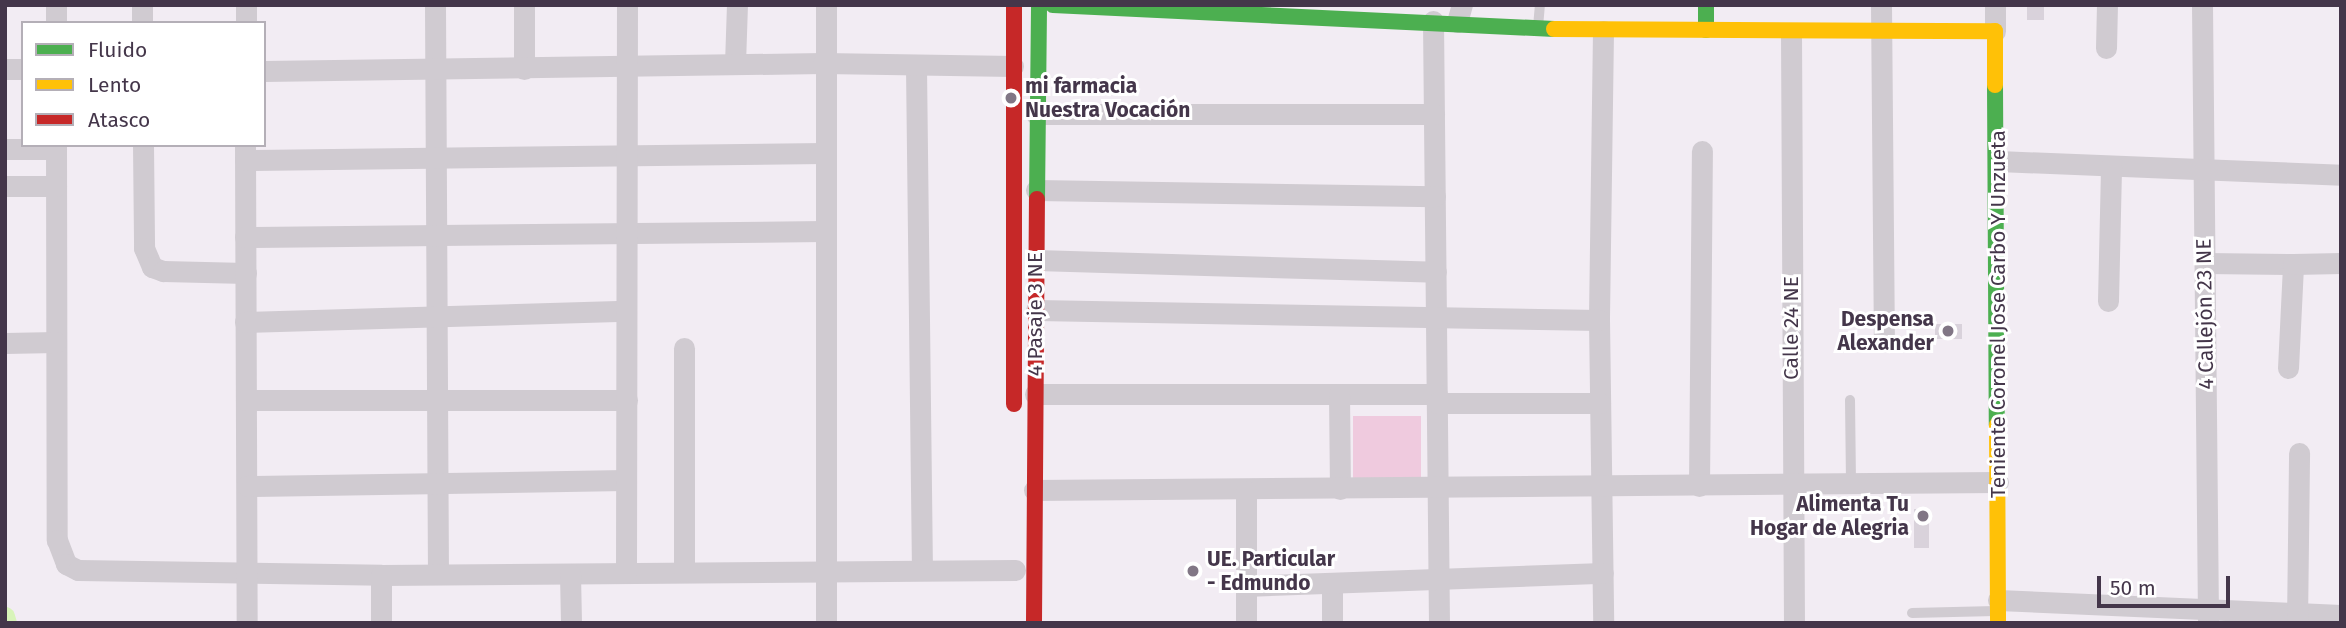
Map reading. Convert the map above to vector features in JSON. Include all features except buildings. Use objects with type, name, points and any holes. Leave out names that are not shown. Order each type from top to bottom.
[{"type":"street","points":[[435,5],[438,574]]},
{"type":"street","points":[[524,5],[524,69]]},
{"type":"street","points":[[626,572],[627,5]]},
{"type":"street","points":[[735,64],[737,5]]},
{"type":"street","points":[[826,5],[823,63],[826,623]]},
{"type":"street","name":"4 Pasaje 3 NE","points":[[1014,5],[1014,416]]},
{"type":"street","name":"4 Pasaje 3 NE","points":[[1034,623],[1039,5]]},
{"type":"street","points":[[1706,5],[1706,30]]},
{"type":"street","points":[[1881,5],[1884,340]]},
{"type":"street","name":"Teniente Coronel Jose Carbo Y Unzueta","points":[[1995,5],[1998,161],[1998,611]]},
{"type":"street","points":[[2106,48],[2107,5]]},
{"type":"street","name":"4 Callejón 23 NE","points":[[2202,5],[2208,616]]},
{"type":"street","points":[[1060,6],[1273,10],[1433,21],[1459,14],[1538,27],[1603,31],[1995,31]]},
{"type":"street","points":[[1433,21],[1439,623]]},
{"type":"street","points":[[1603,31],[1599,320],[1603,623]]},
{"type":"street","name":"Calle 24 NE","points":[[1791,33],[1791,485],[1794,623]]},
{"type":"street","points":[[266,71],[435,72],[823,63],[916,67],[1013,66]]},
{"type":"street","points":[[916,67],[922,570]]},
{"type":"street","points":[[1037,114],[1434,114]]},
{"type":"street","points":[[5,149],[56,147],[57,540],[66,564],[78,570],[381,575],[825,569],[1015,570]]},
{"type":"street","points":[[143,147],[144,248],[152,267],[163,271],[246,273]]},
{"type":"street","points":[[1699,486],[1702,150]]},
{"type":"street","points":[[247,623],[245,153],[434,158],[824,153]]},
{"type":"street","points":[[1998,161],[2341,175]]},
{"type":"street","points":[[2108,301],[2111,166]]},
{"type":"street","points":[[5,186],[56,186]]},
{"type":"street","points":[[1036,190],[1435,196]]},
{"type":"street","points":[[245,237],[824,231]]},
{"type":"street","points":[[1036,260],[1436,272]]},
{"type":"street","points":[[2205,263],[2341,263]]},
{"type":"street","points":[[2288,369],[2294,264]]},
{"type":"street","points":[[1036,310],[1436,320],[1599,320]]},
{"type":"street","points":[[245,322],[626,311]]},
{"type":"street","points":[[5,342],[57,342]]},
{"type":"street","points":[[684,348],[684,571]]},
{"type":"street","points":[[1035,394],[1339,394],[1600,403]]},
{"type":"street","points":[[1339,394],[1340,489]]},
{"type":"street","points":[[246,401],[627,400]]},
{"type":"street","points":[[2297,618],[2299,453]]},
{"type":"street","points":[[247,486],[625,480]]},
{"type":"street","points":[[1034,490],[1246,491],[1998,482]]},
{"type":"street","points":[[1246,491],[1246,623]]},
{"type":"street","points":[[1245,586],[1603,573]]},
{"type":"street","points":[[570,574],[570,623]]},
{"type":"street","points":[[381,575],[381,623]]},
{"type":"street","points":[[1332,583],[1332,623]]},
{"type":"street","points":[[1998,611],[2297,618],[2341,615]]},
{"type":"lane","points":[[1538,27],[1540,5]]},
{"type":"lane","points":[[1850,400],[1851,484]]},
{"type":"lane","points":[[1912,613],[1998,611]]},
{"type":"shaded area","points":[[1353,416],[1421,416],[1421,478],[1353,478]]},
{"type":"waterway","points":[[5,616],[7,623]]},
{"type":"traffic: fast","points":[[1037,199],[1039,5]]},
{"type":"traffic: fast","points":[[1053,5],[1554,29]]},
{"type":"traffic: fast","points":[[1706,5],[1706,30]]},
{"type":"traffic: fast","points":[[1995,85],[1997,425]]},
{"type":"traffic: slow","points":[[1554,29],[1995,31],[1995,85]]},
{"type":"traffic: slow","points":[[1997,425],[1998,623]]},
{"type":"traffic: jam","points":[[1014,5],[1014,404]]},
{"type":"traffic: jam","points":[[1034,623],[1037,199]]},
{"type":"place","name":"mi farmacia Nuestra Vocación","points":[[1011,98]]},
{"type":"place","name":"Despensa Alexander","points":[[1948,331]]},
{"type":"place","name":"Alimenta Tu Hogar de Alegria","points":[[1923,516]]},
{"type":"place","name":"UE. Particular - Edmundo","points":[[1193,571]]}]
